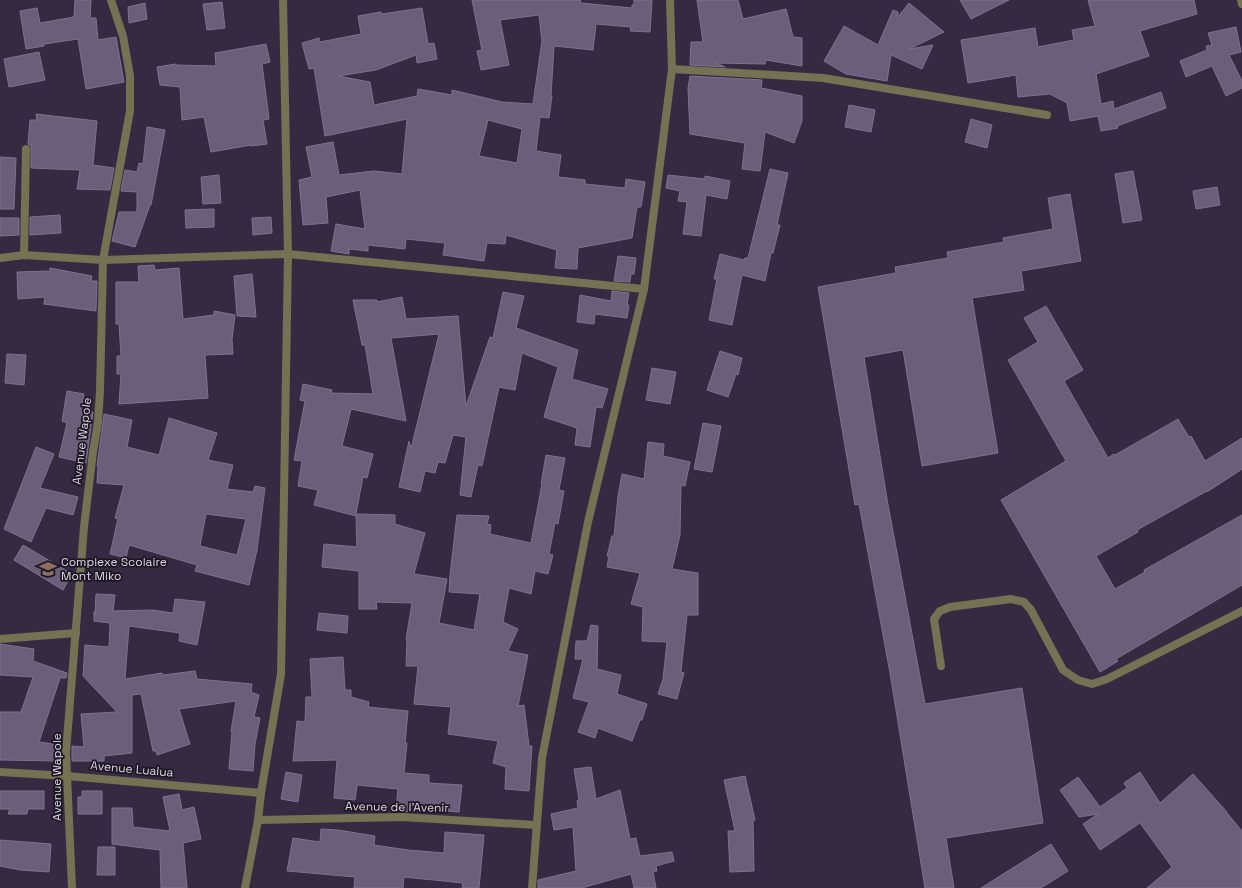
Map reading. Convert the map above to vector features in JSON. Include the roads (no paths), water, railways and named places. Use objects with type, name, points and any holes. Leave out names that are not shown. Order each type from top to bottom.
[{"type":"street","name":"Avenue Wapole","points":[[72,888],[66,752],[84,527],[98,422],[103,260],[130,111],[130,76],[123,36],[111,0]]},
{"type":"street","points":[[245,888],[258,820],[261,793],[281,674],[288,254],[283,0]]},
{"type":"street","points":[[532,888],[542,758],[588,522],[644,289],[672,69],[670,0]]},
{"type":"street","points":[[672,69],[823,78],[1047,115]]},
{"type":"street","points":[[24,255],[26,149]]},
{"type":"street","points":[[0,258],[24,255],[103,260],[288,254],[644,289]]},
{"type":"street","points":[[941,666],[934,619],[940,611],[950,607],[1011,599],[1024,602],[1031,610],[1063,670],[1078,680],[1092,684],[1107,679],[1242,611]]},
{"type":"street","points":[[0,640],[76,632]]},
{"type":"street","name":"Avenue Lualua","points":[[0,772],[67,776],[261,793]]},
{"type":"street","name":"Avenue de l'Avenir","points":[[258,820],[402,817],[536,825]]},
{"type":"place","name":"Complexe Scolaire Mont Miko","points":[[48,569]]}]
